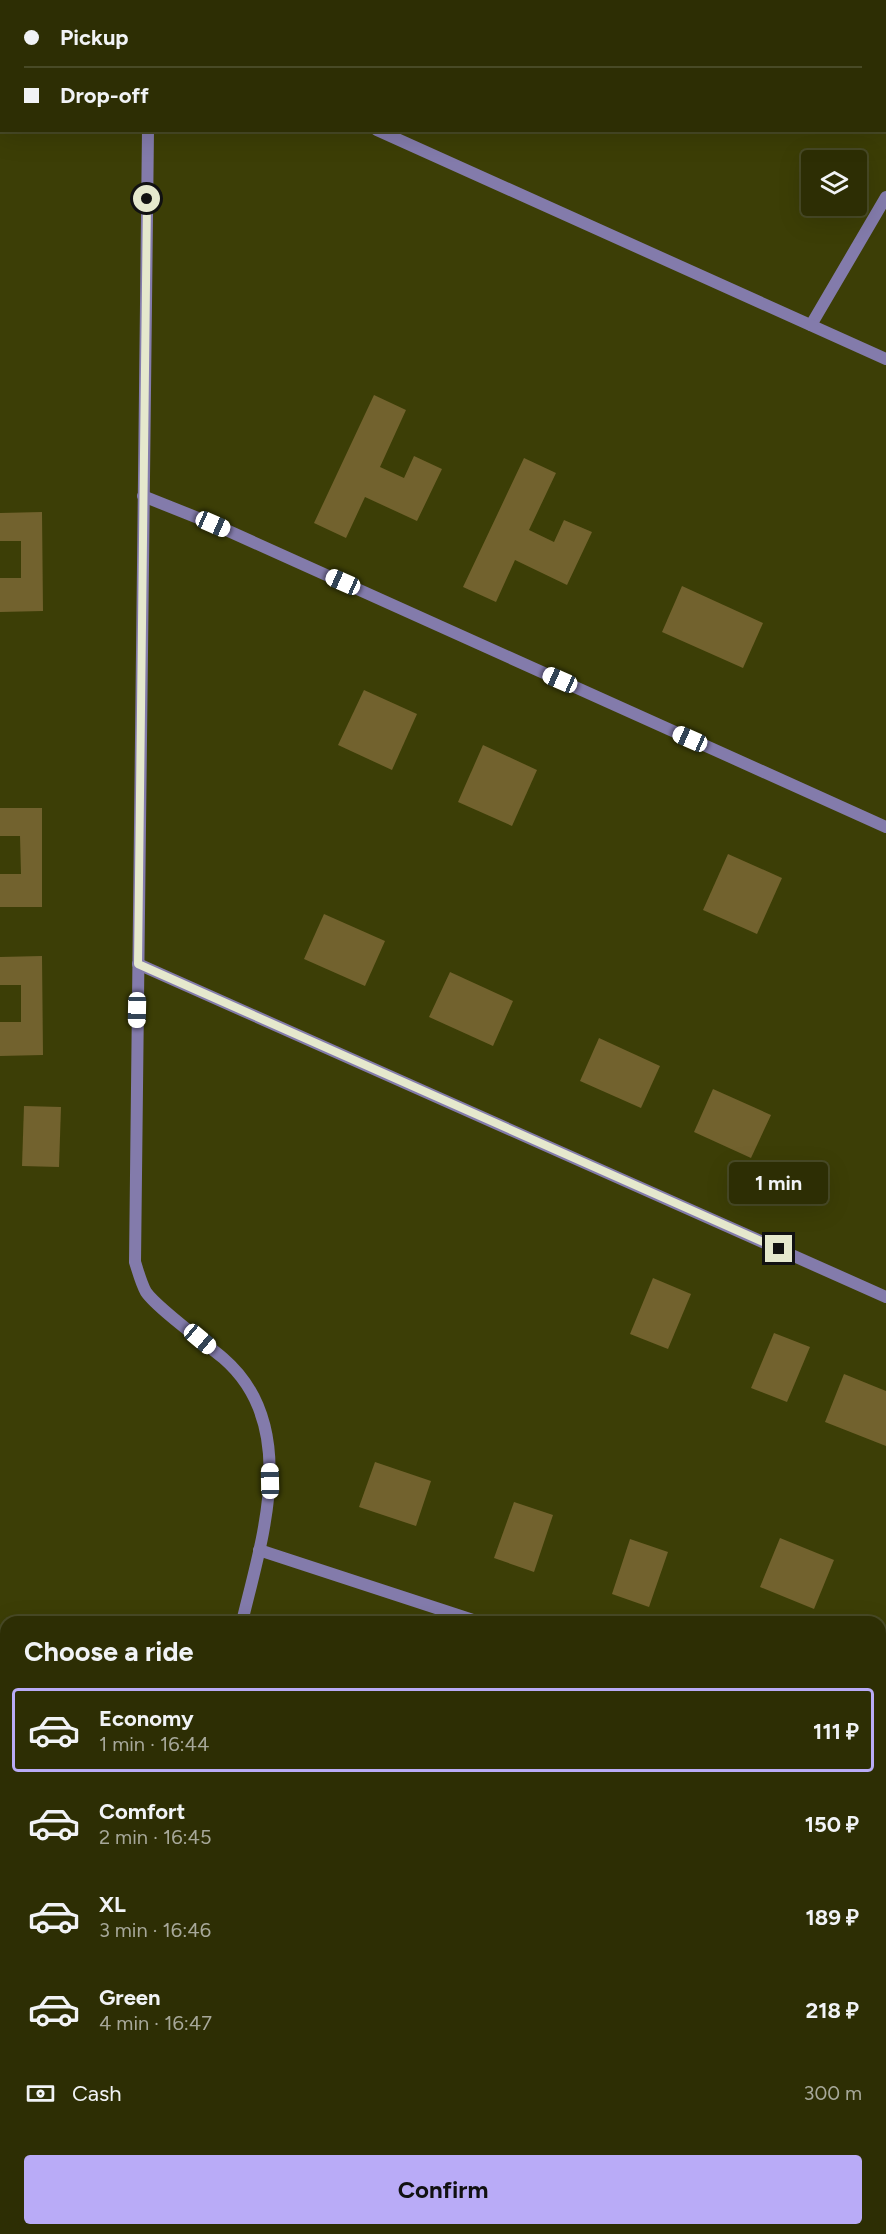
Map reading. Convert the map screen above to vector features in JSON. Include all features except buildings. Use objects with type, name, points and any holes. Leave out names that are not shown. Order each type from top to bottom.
[{"type":"street","points":[[148,132],[135,1262],[147,1293],[233,1367],[254,1398],[269,1442],[269,1491],[266,1522],[243,1616]]},
{"type":"street","points":[[381,132],[886,359]]},
{"type":"street","points":[[811,325],[886,197]]},
{"type":"street","points":[[143,496],[213,524],[886,827]]},
{"type":"street","points":[[138,964],[886,1297]]},
{"type":"street","points":[[259,1550],[461,1616]]},
{"type":"route","points":[[147,199],[138,964],[779,1249]]}]
